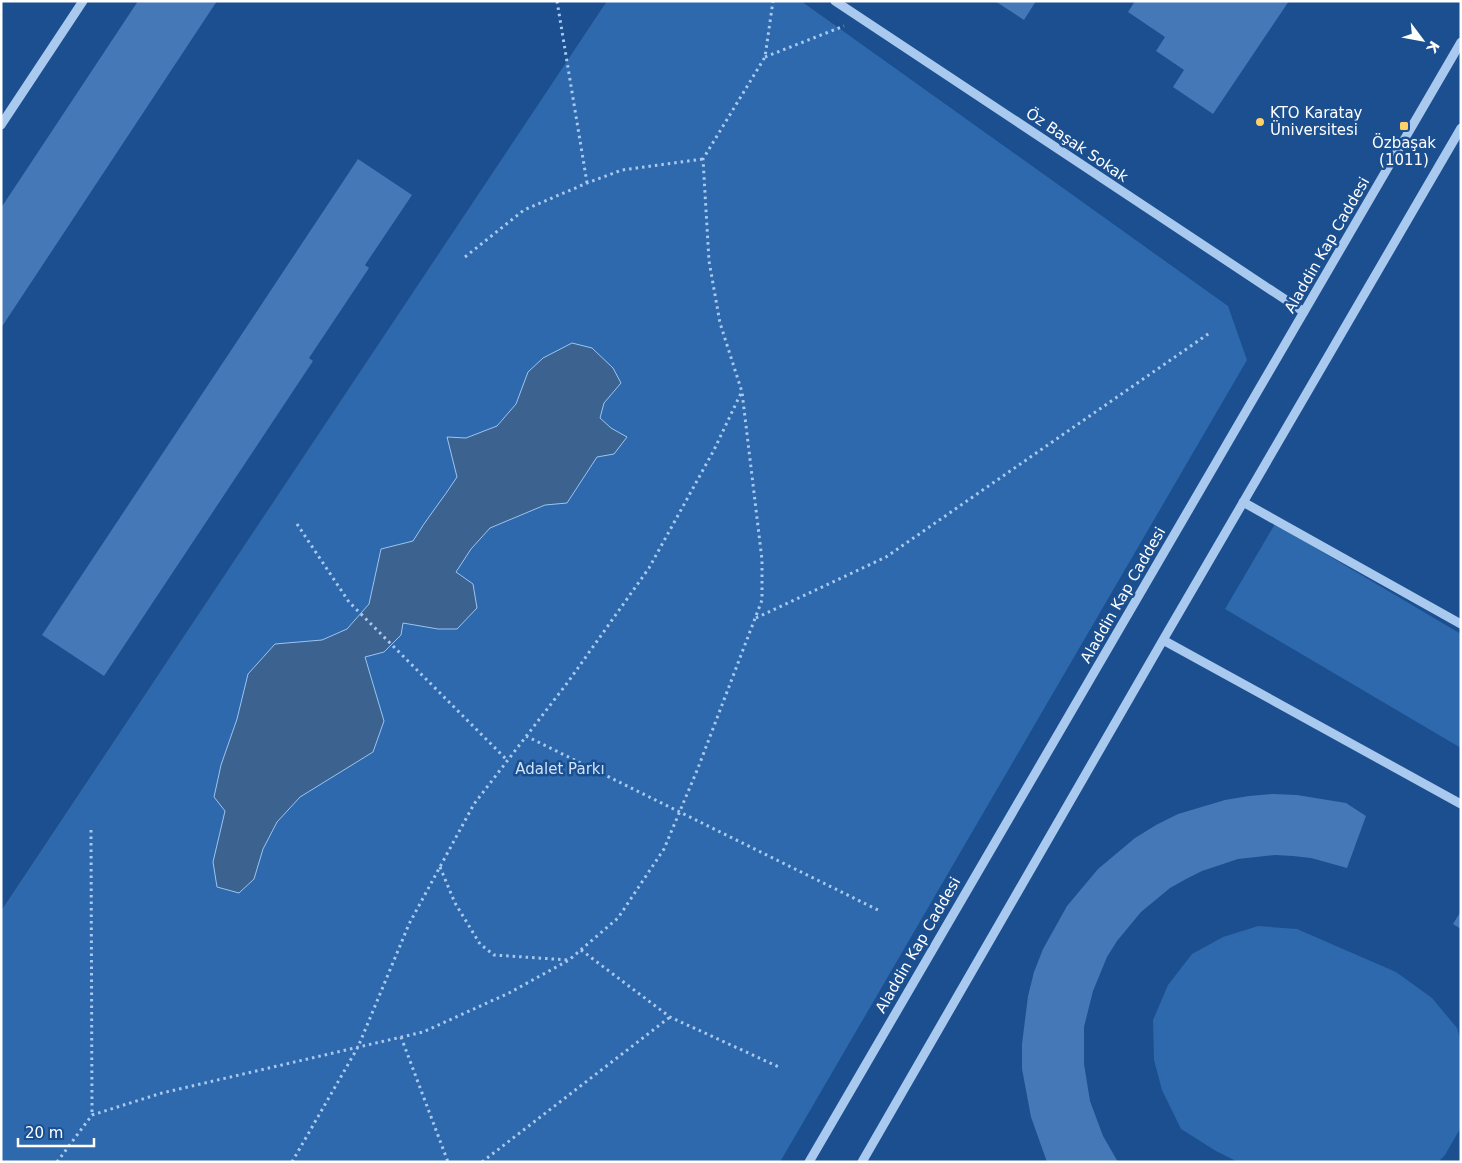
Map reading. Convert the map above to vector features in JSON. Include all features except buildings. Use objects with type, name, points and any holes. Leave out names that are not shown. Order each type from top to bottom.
[{"type":"street","points":[[1,125],[83,1]]},
{"type":"street","name":"Öz Başak Sokak","points":[[835,1],[1304,312]]},
{"type":"street","name":"Aladdin Kap Caddesi","points":[[808,1162],[1461,42]]},
{"type":"street","points":[[874,1162],[863,1159],[1461,128]]},
{"type":"street","points":[[1243,502],[1461,624]]},
{"type":"street","points":[[1163,640],[1461,804]]},
{"type":"path","points":[[557,1],[587,184]]},
{"type":"path","points":[[57,1162],[92,1115],[162,1092],[423,1032],[500,997],[569,960],[618,918],[664,849],[762,600],[762,560],[742,392],[720,323],[709,261],[703,159],[765,57],[773,1]]},
{"type":"path","points":[[765,57],[862,19]]},
{"type":"path","points":[[465,257],[524,210],[587,184],[622,170],[703,159]]},
{"type":"path","points":[[756,618],[886,557],[1211,332]]},
{"type":"path","points":[[292,1162],[358,1046],[409,924],[474,804],[568,682],[649,568],[714,450],[742,392]]},
{"type":"path","points":[[297,524],[349,602],[507,760]]},
{"type":"path","points":[[526,736],[880,911]]},
{"type":"path","points":[[91,830],[92,1115]]},
{"type":"path","points":[[440,867],[455,903],[480,944],[494,955],[569,960]]},
{"type":"path","points":[[581,950],[670,1017],[781,1068]]},
{"type":"path","points":[[482,1162],[670,1017]]},
{"type":"path","points":[[401,1037],[448,1162]]},
{"type":"green space","name":"Adalet Parkı","points":[[607,1],[801,1],[1228,306],[1247,360],[780,1162],[1,1162],[1,911]]},
{"type":"green space","points":[[1275,524],[1461,634],[1461,748],[1225,609]]},
{"type":"green space","points":[[1258,926],[1297,929],[1396,972],[1432,998],[1457,1028],[1461,1042],[1461,1127],[1445,1155],[1438,1162],[1238,1162],[1216,1151],[1181,1129],[1162,1090],[1154,1060],[1153,1020],[1168,985],[1192,954],[1223,937]]},
{"type":"shaded area","points":[[572,343],[592,348],[613,368],[621,383],[604,403],[600,418],[611,428],[627,437],[614,454],[597,457],[567,503],[545,505],[490,528],[471,549],[456,572],[473,584],[477,608],[457,629],[438,629],[403,623],[401,635],[384,652],[365,657],[384,721],[373,752],[300,797],[277,822],[263,849],[254,879],[239,893],[217,887],[213,862],[225,811],[214,797],[221,765],[237,719],[248,674],[275,644],[322,640],[347,629],[369,604],[381,549],[413,541],[457,477],[447,437],[466,438],[497,426],[516,404],[528,372],[543,358]]},
{"type":"place","name":"KTO Karatay Üniversitesi","points":[[1260,122]]},
{"type":"place","name":"Özbaşak (1011)","points":[[1404,126]]}]
